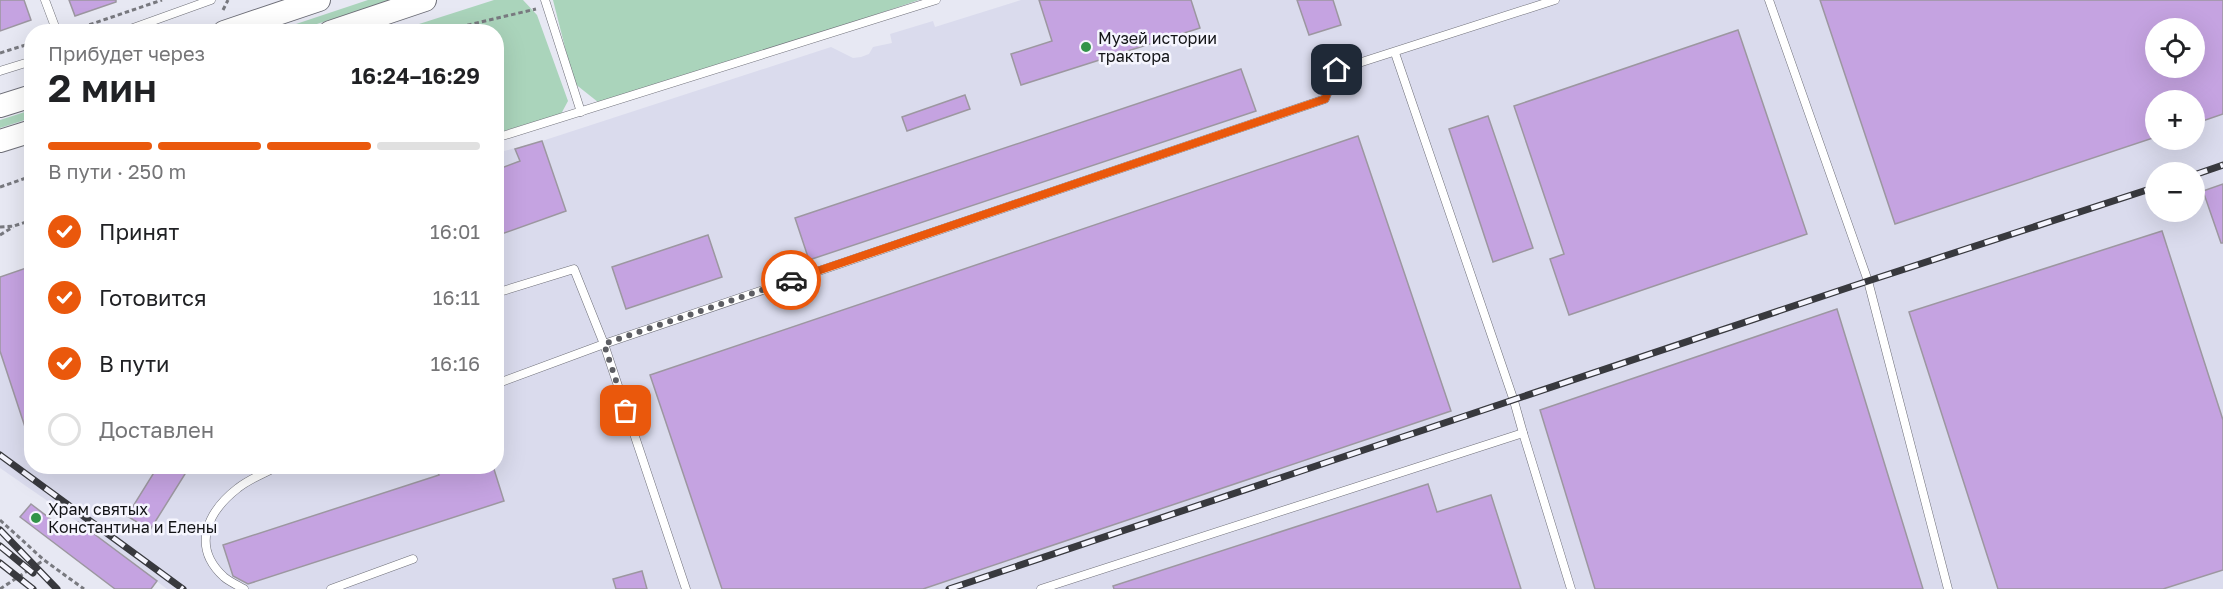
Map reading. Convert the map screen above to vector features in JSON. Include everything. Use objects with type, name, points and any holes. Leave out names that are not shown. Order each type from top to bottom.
[{"type":"main road","points":[[224,21],[284,5],[319,0]]},
{"type":"main road","points":[[354,24],[425,0]]},
{"type":"main road","points":[[0,106],[24,98]]},
{"type":"main road","points":[[0,141],[24,134]]},
{"type":"lane","points":[[45,0],[54,24]]},
{"type":"lane","points":[[144,24],[211,0]]},
{"type":"lane","points":[[545,0],[581,112]]},
{"type":"lane","points":[[504,136],[936,0]]},
{"type":"lane","points":[[504,381],[604,344],[1325,99],[1337,70],[1555,0]]},
{"type":"lane","points":[[1769,0],[1868,281],[1948,589]]},
{"type":"lane","points":[[1395,53],[1514,401],[1571,589]]},
{"type":"lane","points":[[0,70],[24,63]]},
{"type":"lane","points":[[504,291],[574,269],[604,344],[686,589]]},
{"type":"lane","points":[[1041,589],[1522,433]]},
{"type":"lane","points":[[244,589],[225,578],[212,563],[204,544],[208,525],[221,504],[239,487],[264,474]]},
{"type":"lane","points":[[331,589],[413,559]]},
{"type":"path","points":[[92,24],[162,0]]},
{"type":"path","points":[[224,21],[228,0]]},
{"type":"path","points":[[473,24],[538,9]]},
{"type":"path","points":[[0,52],[24,45]]},
{"type":"path","points":[[0,187],[24,179]]},
{"type":"path","points":[[0,235],[24,223]]},
{"type":"path","points":[[0,227],[14,226]]},
{"type":"path","points":[[0,520],[44,560],[84,589]]},
{"type":"path","points":[[0,589],[44,560]]},
{"type":"shaded area","points":[[1021,0],[2223,0],[2223,589],[167,589],[78,522],[0,468],[0,277],[24,268],[24,474],[504,474],[504,151],[542,141],[831,47],[853,58],[861,57],[869,54],[873,47],[892,43],[890,34],[933,21],[935,27]]},
{"type":"green space","points":[[368,0],[392,0],[317,24],[296,24]]},
{"type":"green space","points":[[494,0],[523,0],[537,15],[568,101],[561,114],[504,131],[504,24],[419,24]]},
{"type":"green space","points":[[553,0],[919,0],[603,106],[574,83]]},
{"type":"green space","points":[[24,112],[24,120],[0,128],[0,120]]},
{"type":"building","points":[[0,0],[24,0],[31,20],[0,31]]},
{"type":"building","points":[[69,0],[116,0],[116,2],[75,16]]},
{"type":"building","name":"Музей истории трактора","points":[[1039,0],[1191,0],[1200,28],[1021,85],[1011,54],[1052,41]]},
{"type":"building","points":[[1297,0],[1333,0],[1341,25],[1309,35]]},
{"type":"building","points":[[1820,0],[2223,0],[2223,114],[2205,120],[2205,90],[2145,90],[2145,141],[1895,224]]},
{"type":"building","points":[[1738,30],[1807,234],[1569,315],[1550,259],[1564,254],[1514,106]]},
{"type":"building","points":[[1241,69],[1256,111],[809,260],[795,218]]},
{"type":"building","points":[[965,95],[970,109],[907,131],[902,117]]},
{"type":"building","points":[[1488,116],[1533,248],[1493,262],[1449,129]]},
{"type":"building","points":[[1358,136],[1451,411],[923,589],[722,589],[650,375]]},
{"type":"building","points":[[542,141],[566,211],[504,233],[504,167],[520,161],[515,149]]},
{"type":"building","points":[[2223,184],[2223,243],[2221,243],[2205,197],[2205,190]]},
{"type":"building","points":[[2162,231],[2223,420],[2223,570],[2163,589],[1998,589],[1909,312]]},
{"type":"building","points":[[708,235],[722,277],[626,309],[612,267]]},
{"type":"building","points":[[24,269],[24,424],[0,351],[0,277]]},
{"type":"building","points":[[1837,309],[1923,589],[1595,589],[1540,410]]},
{"type":"building","points":[[153,474],[185,474],[150,530],[127,516]]},
{"type":"building","points":[[496,474],[504,501],[248,584],[233,576],[223,545],[439,475]]},
{"type":"building","points":[[1428,484],[1437,512],[1491,495],[1521,589],[1114,589],[1113,586]]},
{"type":"building","points":[[31,504],[69,533],[78,522],[157,581],[151,589],[115,589],[20,517]]},
{"type":"building","points":[[642,571],[647,589],[616,589],[613,579]]},
{"type":"railway","points":[[2205,171],[2223,165]]},
{"type":"railway","points":[[949,589],[2145,191]]},
{"type":"railway","points":[[0,455],[24,473]]},
{"type":"railway","points":[[26,474],[183,589]]},
{"type":"railway","points":[[0,530],[57,589]]},
{"type":"railway","points":[[0,546],[33,573]]},
{"type":"railway","points":[[0,563],[33,589]]},
{"type":"way so far","points":[[626,411],[604,344],[791,280]]},
{"type":"place","name":"Музей истории трактора","points":[[1086,47]]},
{"type":"place","name":"Храм святых Константина и Елены","points":[[36,518]]},
{"type":"route","points":[[791,280],[1325,99],[1337,70]]}]
